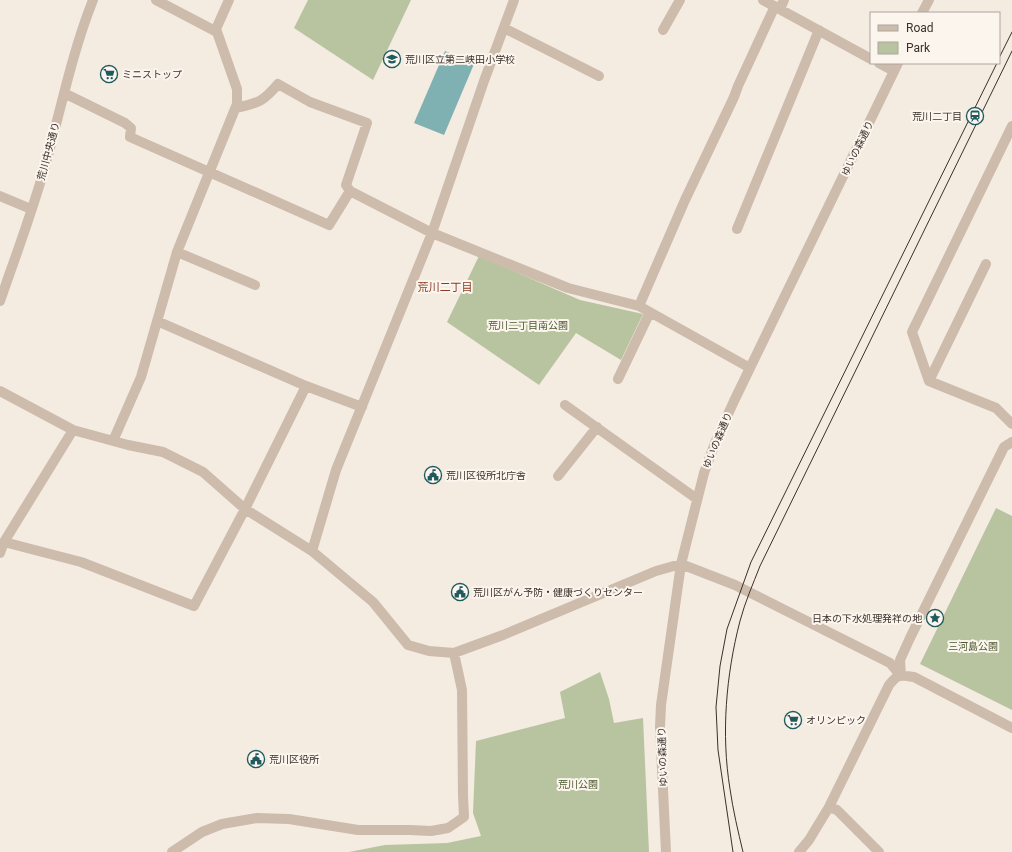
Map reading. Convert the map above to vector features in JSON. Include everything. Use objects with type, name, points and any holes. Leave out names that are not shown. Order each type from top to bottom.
[{"type":"street","name":"荒川中央通り","points":[[0,301],[46,164],[77,46],[93,0]]},
{"type":"street","points":[[156,0],[217,32]]},
{"type":"street","points":[[113,441],[141,377],[177,252],[236,108],[237,89],[216,29],[229,0]]},
{"type":"street","points":[[312,551],[336,470],[432,233],[484,81],[514,0]]},
{"type":"street","points":[[663,30],[680,0]]},
{"type":"street","points":[[763,0],[779,5],[819,30],[870,58]]},
{"type":"street","points":[[923,12],[929,0]]},
{"type":"street","points":[[639,306],[738,86],[779,5]]},
{"type":"street","points":[[504,28],[599,76]]},
{"type":"street","points":[[737,229],[819,30]]},
{"type":"street","points":[[883,64],[896,67]]},
{"type":"street","name":"ゆいの森通り","points":[[666,852],[660,720],[661,705],[681,564],[704,473],[715,443],[750,368],[896,67]]},
{"type":"street","points":[[236,108],[256,104],[268,96],[278,84],[310,102],[367,123],[346,185],[350,191],[432,233],[568,288],[639,306],[750,368]]},
{"type":"street","points":[[64,93],[125,122],[131,128],[130,137],[330,226],[350,191]]},
{"type":"street","points":[[928,382],[912,332],[1012,126]]},
{"type":"street","points":[[0,196],[31,208]]},
{"type":"street","points":[[177,252],[255,285]]},
{"type":"street","points":[[928,382],[986,264]]},
{"type":"street","points":[[618,380],[650,312]]},
{"type":"street","points":[[157,321],[306,386],[362,407]]},
{"type":"street","points":[[928,382],[996,408],[1012,424]]},
{"type":"street","points":[[4,542],[81,562],[194,606],[245,509],[306,386]]},
{"type":"street","points":[[0,391],[73,430],[163,452],[203,472],[245,509],[312,551],[373,602],[408,645],[429,651],[454,653],[503,635],[656,571],[681,564],[750,592],[890,663],[901,676]]},
{"type":"street","points":[[565,406],[597,427],[697,499]]},
{"type":"street","points":[[558,476],[597,427]]},
{"type":"street","points":[[0,553],[4,542],[73,430]]},
{"type":"street","points":[[901,676],[900,660],[910,638],[1004,447],[1012,442]]},
{"type":"street","points":[[172,852],[202,832],[222,824],[257,818],[289,819],[358,830],[431,831],[448,828],[464,816],[462,690],[454,653]]},
{"type":"street","points":[[800,852],[829,807],[889,685],[896,677],[901,676],[914,678],[1012,728]]},
{"type":"street","points":[[829,807],[837,810],[879,852]]},
{"type":"green space","points":[[308,0],[411,0],[373,80],[294,28]]},
{"type":"green space","name":"荒川二丁目南公園","points":[[479,256],[580,300],[643,314],[621,360],[576,333],[539,385],[447,322]]},
{"type":"green space","name":"三河島公園","points":[[996,508],[1012,516],[1012,710],[920,664]]},
{"type":"green space","name":"荒川公園","points":[[600,672],[609,699],[614,723],[643,718],[649,852],[349,852],[385,845],[447,843],[481,836],[473,813],[476,741],[565,718],[560,692]]},
{"type":"water","points":[[445,51],[474,64],[444,135],[414,123]]},
{"type":"tram line","points":[[1000,56],[1012,32]]},
{"type":"tram line","points":[[743,852],[734,813],[727,768],[726,705],[731,662],[744,607],[760,566],[1012,51]]},
{"type":"tram line","points":[[733,852],[718,750],[716,707],[720,666],[727,629],[751,562],[997,64]]},
{"type":"place","name":"荒川区立第二峡田小学校","points":[[392,59]]},
{"type":"place","name":"ミニストップ","points":[[109,74]]},
{"type":"place","name":"荒川二丁目","points":[[975,116]]},
{"type":"place","name":"荒川区役所北庁舎","points":[[433,475]]},
{"type":"place","name":"荒川区がん予防・健康づくりセンター","points":[[460,592]]},
{"type":"place","name":"日本の下水処理発祥の地","points":[[935,618]]},
{"type":"place","name":"オリンピック","points":[[793,720]]},
{"type":"place","name":"荒川区役所","points":[[256,759]]},
{"type":"district","name":"荒川二丁目","points":[[445,287]]}]
